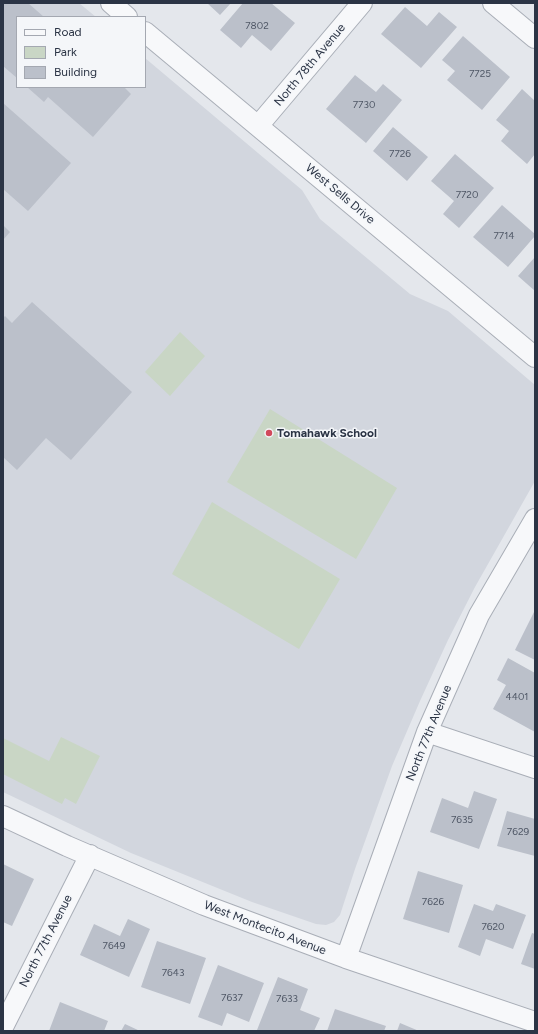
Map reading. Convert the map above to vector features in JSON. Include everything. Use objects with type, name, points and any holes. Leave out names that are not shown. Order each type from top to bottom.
[{"type":"street","points":[[110,3],[126,16]]},
{"type":"street","name":"North 78th Avenue","points":[[258,126],[362,3]]},
{"type":"street","points":[[493,3],[535,38]]},
{"type":"street","name":"West Sells Drive","points":[[146,33],[535,357]]},
{"type":"street","name":"North 77th Avenue","points":[[346,958],[427,732],[478,615],[535,519]]},
{"type":"street","points":[[427,732],[535,768]]},
{"type":"street","name":"West Montecito Avenue","points":[[3,816],[204,905],[346,958],[535,1022]]},
{"type":"street","name":"North 77th Avenue","points":[[3,1027],[90,855]]},
{"type":"shaded area","name":"Tomahawk School","points":[[3,3],[79,3],[95,16],[16,16],[16,88],[146,88],[146,59],[302,190],[320,219],[410,294],[448,311],[535,385],[535,481],[475,587],[448,640],[420,701],[392,766],[340,915],[334,922],[326,925],[316,924],[252,902],[131,853],[3,792]]},
{"type":"green space","points":[[180,332],[205,356],[170,396],[145,372]]},
{"type":"green space","points":[[270,409],[397,488],[356,559],[227,482]]},
{"type":"green space","points":[[212,502],[340,579],[299,649],[172,574]]},
{"type":"green space","points":[[61,737],[100,756],[76,804],[65,798],[62,804],[3,774],[3,738],[49,761]]},
{"type":"building","points":[[3,3],[28,3],[43,16],[16,16],[16,77],[3,66]]},
{"type":"building","points":[[207,3],[231,3],[220,15]]},
{"type":"building","points":[[243,3],[271,3],[295,23],[271,51],[252,35],[241,48],[220,30]]},
{"type":"building","points":[[405,7],[427,26],[439,12],[457,27],[421,68],[381,34]]},
{"type":"building","points":[[463,36],[510,77],[482,110],[447,80],[455,71],[442,60]]},
{"type":"building","points":[[355,75],[376,92],[383,84],[402,100],[366,143],[326,109]]},
{"type":"building","points":[[28,88],[125,88],[131,94],[93,137],[48,97],[44,102]]},
{"type":"building","points":[[522,89],[535,101],[535,154],[527,164],[501,141],[509,131],[496,120]]},
{"type":"building","points":[[3,103],[71,163],[28,211],[3,189]]},
{"type":"building","points":[[393,127],[428,157],[407,181],[373,151]]},
{"type":"building","points":[[455,154],[494,188],[459,228],[443,214],[454,201],[431,181]]},
{"type":"building","points":[[502,205],[535,234],[535,236],[508,267],[473,237]]},
{"type":"building","points":[[3,225],[10,232],[3,240]]},
{"type":"building","points":[[535,257],[535,291],[518,276]]},
{"type":"building","points":[[32,302],[132,392],[71,460],[46,438],[17,470],[3,457],[3,318],[5,316],[12,323]]},
{"type":"building","points":[[535,610],[535,660],[515,650]]},
{"type":"building","points":[[508,658],[535,673],[535,732],[493,709],[506,685],[497,680]]},
{"type":"building","points":[[474,791],[497,799],[479,849],[430,832],[442,798],[468,808]]},
{"type":"building","points":[[507,811],[535,819],[535,856],[497,846]]},
{"type":"building","points":[[3,864],[34,879],[12,926],[3,922]]},
{"type":"building","points":[[418,871],[463,885],[449,933],[403,919]]},
{"type":"building","points":[[474,904],[493,911],[496,904],[526,915],[513,949],[486,939],[480,956],[458,947]]},
{"type":"building","points":[[128,919],[150,929],[129,977],[80,955],[94,924],[120,936]]},
{"type":"building","points":[[532,933],[535,934],[535,969],[521,964]]},
{"type":"building","points":[[157,941],[206,958],[190,1004],[141,987]]},
{"type":"building","points":[[218,965],[264,983],[249,1022],[227,1013],[222,1026],[198,1017]]},
{"type":"building","points":[[278,977],[308,989],[300,1010],[320,1018],[314,1031],[257,1030]]},
{"type":"building","points":[[60,1002],[108,1021],[104,1031],[49,1031]]},
{"type":"building","points":[[335,1009],[386,1026],[384,1031],[327,1031]]},
{"type":"building","points":[[400,1023],[419,1031],[397,1031]]},
{"type":"building","points":[[125,1024],[140,1031],[121,1031]]},
{"type":"place","name":"Tomahawk School","points":[[269,433]]}]
